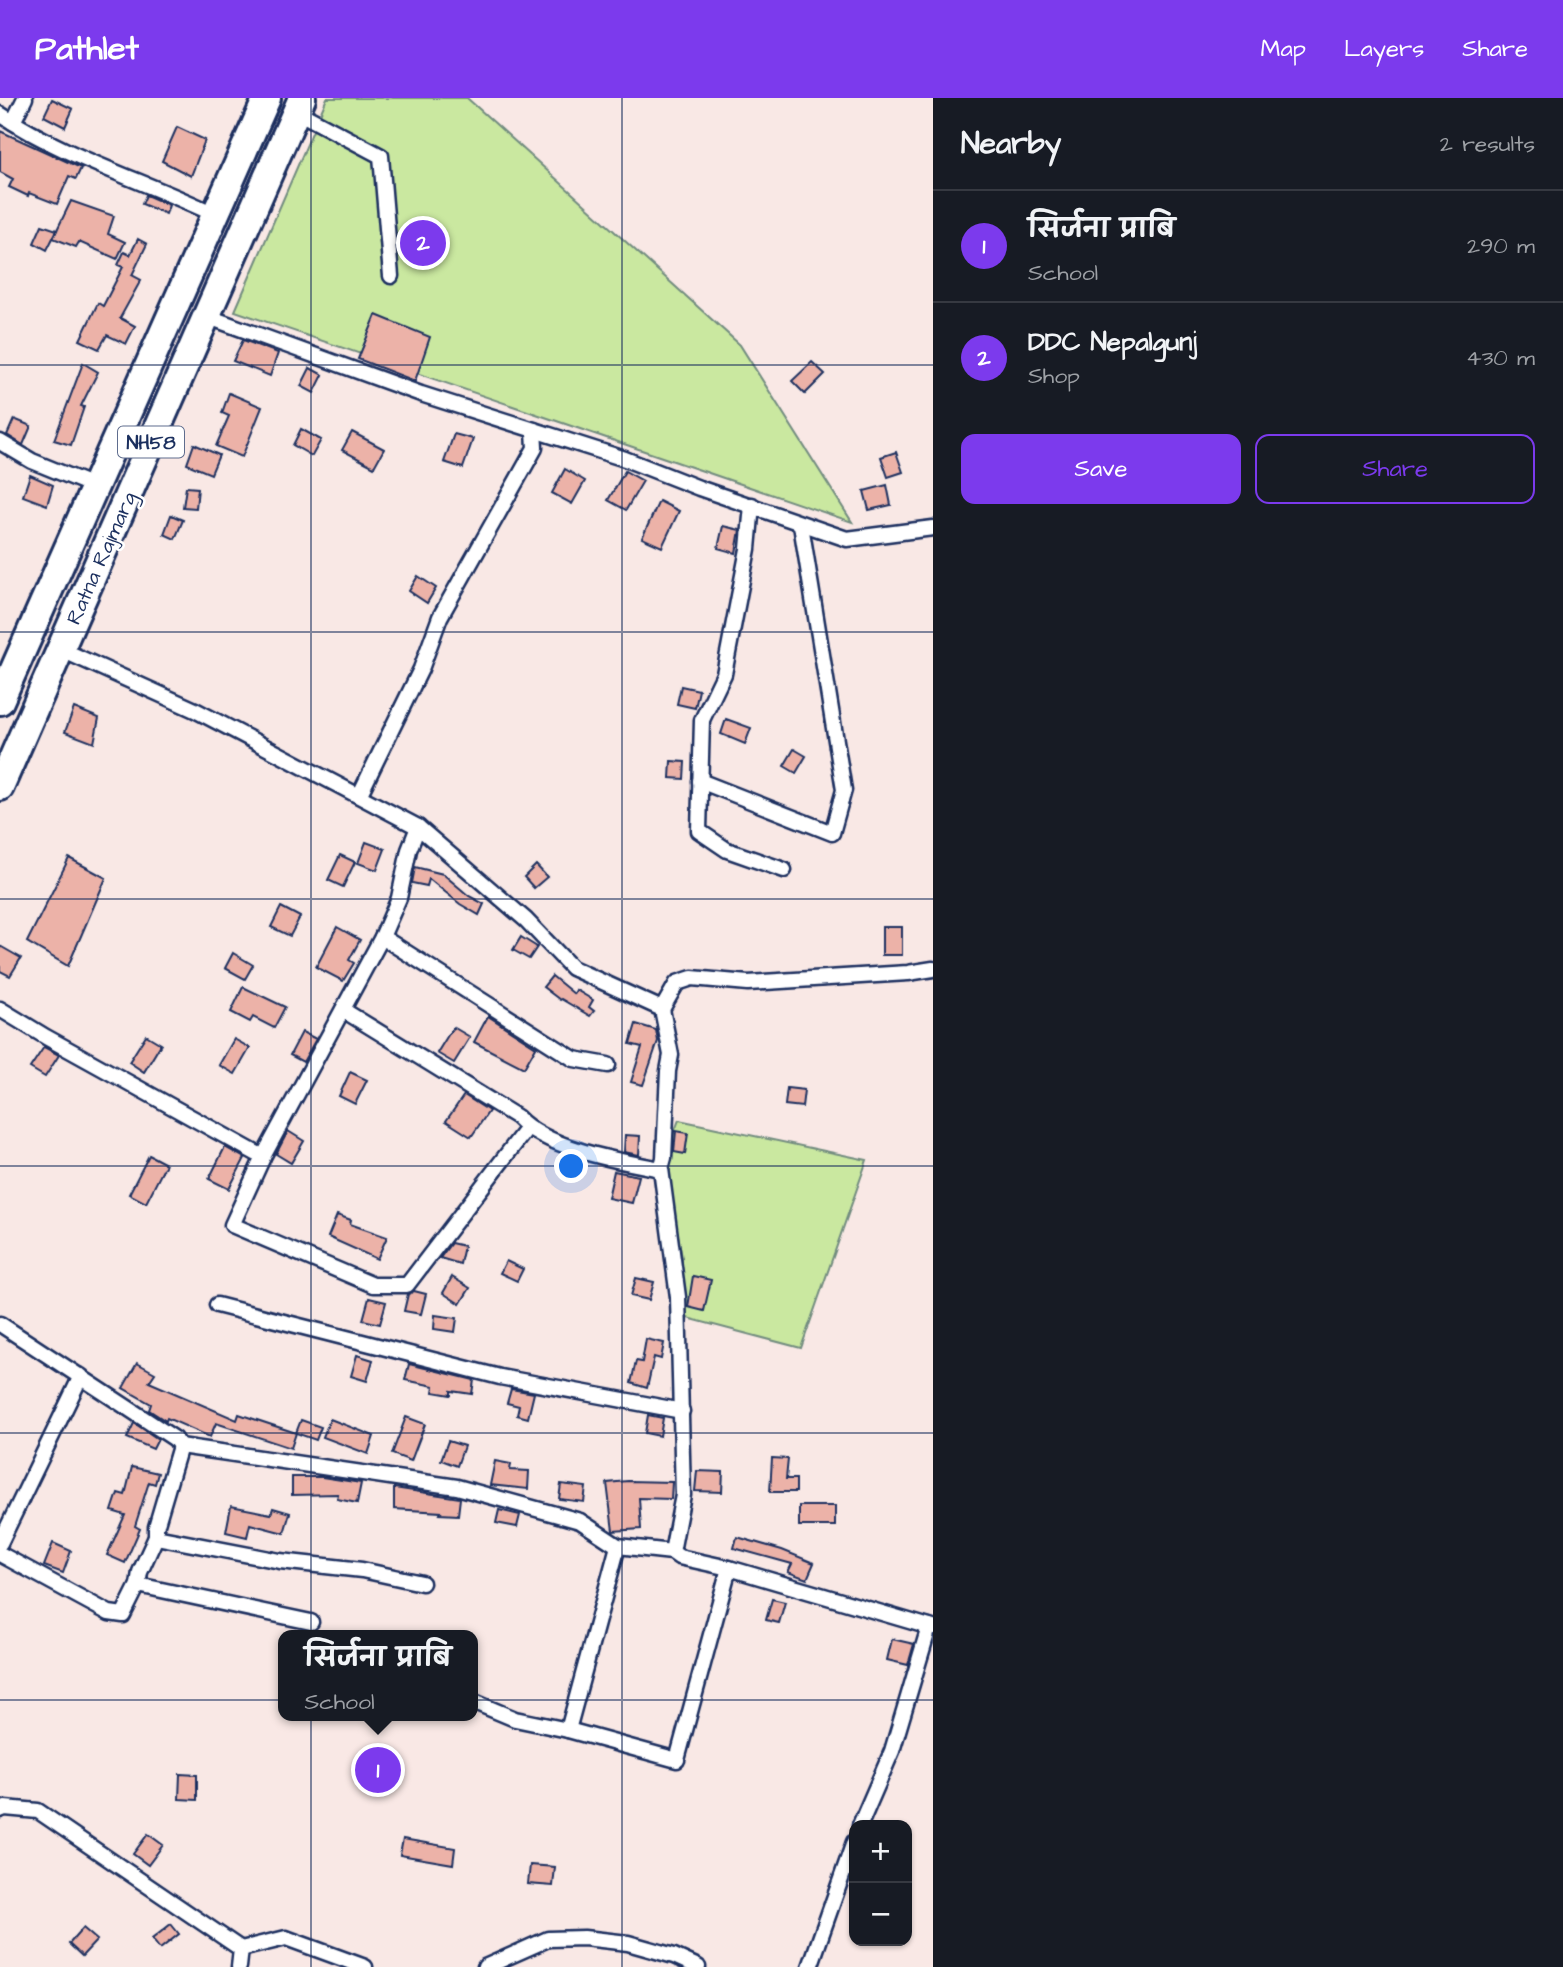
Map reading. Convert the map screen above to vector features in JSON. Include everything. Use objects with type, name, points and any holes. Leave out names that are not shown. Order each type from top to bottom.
[{"type":"highway","name":"Ratna Rajmarg","points":[[0,701],[267,98]]},
{"type":"highway","name":"Ratna Rajmarg","points":[[0,787],[299,104]]},
{"type":"street","points":[[25,98],[6,118],[51,142],[216,215]]},
{"type":"street","points":[[299,104],[381,156],[391,276]]},
{"type":"street","points":[[206,316],[421,394],[625,458],[699,488],[847,539],[933,528]]},
{"type":"street","points":[[360,794],[421,669],[440,617],[535,448],[534,430]]},
{"type":"street","points":[[0,442],[32,460],[96,487]]},
{"type":"street","points":[[752,505],[748,549],[724,674],[702,720],[699,831],[727,850],[784,870]]},
{"type":"street","points":[[700,780],[832,833],[844,790],[802,524]]},
{"type":"street","points":[[61,649],[195,709],[418,827],[526,920],[572,968],[662,1009]]},
{"type":"street","points":[[418,827],[399,898],[382,937],[263,1157],[232,1225],[373,1285],[407,1285],[527,1128]]},
{"type":"street","points":[[382,937],[574,1059],[608,1065]]},
{"type":"street","points":[[672,1552],[682,1495],[681,1411],[678,1297],[661,1169],[671,1055],[662,1009],[677,982],[692,978],[748,984],[933,969]]},
{"type":"street","points":[[0,1009],[263,1157]]},
{"type":"street","points":[[343,1010],[517,1117],[527,1128],[588,1154],[661,1169]]},
{"type":"street","points":[[217,1304],[500,1377],[681,1411]]},
{"type":"street","points":[[0,1324],[176,1439],[180,1446],[156,1527],[156,1537],[140,1572],[138,1585],[123,1615],[109,1613],[0,1554]]},
{"type":"street","points":[[0,1543],[81,1376]]},
{"type":"street","points":[[180,1446],[457,1487],[580,1521],[618,1546],[672,1552],[679,1557],[729,1568],[931,1628],[892,1751],[862,1820]]},
{"type":"street","points":[[156,1537],[280,1561],[362,1570],[422,1583]]},
{"type":"street","points":[[568,1730],[618,1546]]},
{"type":"street","points":[[478,1704],[515,1719],[568,1730],[677,1760],[729,1568]]},
{"type":"street","points":[[138,1585],[312,1622]]},
{"type":"street","points":[[0,1810],[5,1808],[38,1811],[241,1949],[286,1938],[365,1967]]},
{"type":"street","points":[[810,1967],[849,1856]]},
{"type":"street","points":[[485,1967],[548,1939],[584,1938],[628,1943],[674,1955],[698,1967]]},
{"type":"street","points":[[239,1967],[241,1949]]},
{"type":"green space","points":[[327,98],[467,98],[740,345],[852,522],[235,311]]},
{"type":"green space","points":[[679,1120],[867,1160],[801,1348],[687,1318],[682,1307],[682,1258],[664,1158]]},
{"type":"building","points":[[52,99],[73,109],[65,127],[44,116]]},
{"type":"building","points":[[177,127],[205,140],[191,176],[162,161]]},
{"type":"building","points":[[0,131],[81,168],[76,179],[69,176],[57,204],[29,193],[28,196],[9,187],[13,179],[0,172]]},
{"type":"building","points":[[146,195],[169,205],[166,214],[142,204]]},
{"type":"building","points":[[71,201],[114,216],[108,234],[125,242],[117,259],[79,242],[76,247],[53,238]]},
{"type":"building","points":[[42,225],[57,230],[47,250],[34,243]]},
{"type":"building","points":[[138,239],[147,244],[132,275],[141,280],[120,318],[135,326],[126,344],[107,335],[99,349],[80,340],[98,303],[103,306],[123,267],[118,265],[124,252],[130,255]]},
{"type":"building","points":[[376,315],[430,337],[415,381],[358,359]]},
{"type":"building","points":[[243,340],[278,353],[270,376],[233,361]]},
{"type":"building","points":[[812,362],[825,374],[805,394],[792,381]]},
{"type":"building","points":[[83,363],[98,372],[81,406],[84,407],[71,445],[54,440]]},
{"type":"building","points":[[310,368],[323,375],[314,393],[301,386]]},
{"type":"building","points":[[229,393],[262,407],[242,457],[216,446],[229,416],[222,413]]},
{"type":"building","points":[[14,419],[31,426],[23,445],[7,435]]},
{"type":"building","points":[[301,429],[321,440],[312,456],[293,445]]},
{"type":"building","points":[[352,432],[384,449],[374,467],[342,450]]},
{"type":"building","points":[[454,434],[473,439],[463,468],[444,462]]},
{"type":"building","points":[[194,444],[219,455],[211,474],[187,464]]},
{"type":"building","points":[[896,452],[903,472],[888,477],[881,457]]},
{"type":"building","points":[[565,469],[585,481],[572,504],[552,493]]},
{"type":"building","points":[[625,471],[643,481],[626,510],[608,500]]},
{"type":"building","points":[[30,475],[53,485],[47,505],[23,496]]},
{"type":"building","points":[[887,485],[891,505],[869,510],[864,491]]},
{"type":"building","points":[[186,487],[198,488],[196,508],[183,507]]},
{"type":"building","points":[[659,501],[679,511],[662,547],[642,538]]},
{"type":"building","points":[[171,515],[183,520],[175,539],[164,534]]},
{"type":"building","points":[[723,526],[740,530],[736,553],[718,548]]},
{"type":"building","points":[[418,576],[436,588],[427,603],[409,591]]},
{"type":"building","points":[[681,686],[699,690],[695,708],[677,704]]},
{"type":"building","points":[[74,708],[99,718],[94,743],[65,732]]},
{"type":"building","points":[[726,719],[751,728],[745,744],[721,734]]},
{"type":"building","points":[[794,749],[806,756],[796,773],[784,766]]},
{"type":"building","points":[[671,761],[685,762],[684,779],[670,778]]},
{"type":"building","points":[[366,842],[385,849],[377,870],[358,863]]},
{"type":"building","points":[[340,855],[355,862],[343,887],[328,880]]},
{"type":"building","points":[[69,858],[106,878],[68,966],[27,942]]},
{"type":"building","points":[[536,865],[547,877],[534,888],[524,877]]},
{"type":"building","points":[[415,867],[443,874],[469,896],[484,904],[479,915],[460,904],[429,879],[427,886],[412,883]]},
{"type":"building","points":[[281,907],[300,917],[290,936],[271,927]]},
{"type":"building","points":[[337,927],[360,940],[349,960],[354,963],[343,981],[316,967]]},
{"type":"building","points":[[882,927],[902,927],[902,955],[882,955]]},
{"type":"building","points":[[521,937],[537,947],[529,959],[513,950]]},
{"type":"building","points":[[0,946],[21,958],[10,976],[0,971]]},
{"type":"building","points":[[233,953],[253,965],[245,979],[225,968]]},
{"type":"building","points":[[552,976],[574,994],[576,990],[593,1000],[589,1007],[594,1011],[590,1016],[560,1000],[543,987]]},
{"type":"building","points":[[243,987],[285,1007],[274,1028],[253,1017],[250,1022],[231,1012]]},
{"type":"building","points":[[488,1016],[536,1047],[524,1068],[474,1042]]},
{"type":"building","points":[[636,1024],[656,1030],[658,1041],[643,1085],[631,1082],[642,1047],[630,1044]]},
{"type":"building","points":[[453,1027],[470,1037],[454,1063],[437,1053]]},
{"type":"building","points":[[302,1032],[316,1039],[303,1062],[290,1055]]},
{"type":"building","points":[[146,1035],[161,1044],[144,1072],[129,1062]]},
{"type":"building","points":[[234,1039],[250,1048],[235,1074],[219,1065]]},
{"type":"building","points":[[44,1047],[59,1055],[45,1077],[30,1068]]},
{"type":"building","points":[[350,1072],[367,1080],[355,1104],[339,1096]]},
{"type":"building","points":[[787,1088],[804,1090],[802,1107],[785,1105]]},
{"type":"building","points":[[464,1095],[489,1111],[471,1137],[446,1121]]},
{"type":"building","points":[[288,1131],[304,1141],[291,1163],[276,1154]]},
{"type":"building","points":[[676,1131],[688,1133],[685,1154],[674,1152]]},
{"type":"building","points":[[625,1135],[640,1136],[639,1155],[624,1152]]},
{"type":"building","points":[[225,1147],[245,1158],[229,1189],[209,1179]]},
{"type":"building","points":[[149,1155],[166,1164],[146,1203],[129,1194]]},
{"type":"building","points":[[614,1171],[639,1176],[632,1203],[608,1198]]},
{"type":"building","points":[[337,1215],[351,1220],[350,1224],[387,1237],[377,1259],[328,1237]]},
{"type":"building","points":[[451,1243],[464,1246],[460,1264],[440,1258]]},
{"type":"building","points":[[506,1261],[523,1269],[517,1281],[500,1273]]},
{"type":"building","points":[[693,1276],[711,1280],[704,1311],[688,1307]]},
{"type":"building","points":[[452,1277],[470,1288],[460,1304],[443,1293]]},
{"type":"building","points":[[636,1278],[654,1282],[649,1300],[631,1296]]},
{"type":"building","points":[[414,1291],[426,1294],[421,1314],[404,1311],[408,1294]]},
{"type":"building","points":[[369,1298],[386,1302],[380,1324],[363,1320]]},
{"type":"building","points":[[435,1315],[457,1318],[455,1332],[434,1329]]},
{"type":"building","points":[[646,1339],[664,1343],[661,1359],[654,1357],[647,1388],[631,1383],[636,1361],[642,1362]]},
{"type":"building","points":[[357,1355],[373,1360],[367,1381],[351,1376]]},
{"type":"building","points":[[137,1363],[155,1373],[149,1382],[237,1420],[239,1414],[296,1433],[291,1448],[216,1423],[210,1437],[167,1418],[166,1421],[149,1410],[151,1404],[123,1388]]},
{"type":"building","points":[[409,1364],[474,1380],[472,1394],[433,1392],[434,1386],[405,1380]]},
{"type":"building","points":[[511,1389],[534,1393],[528,1418],[517,1415],[519,1406],[507,1403]]},
{"type":"building","points":[[648,1415],[663,1418],[660,1436],[645,1433]]},
{"type":"building","points":[[406,1417],[425,1424],[411,1461],[392,1454]]},
{"type":"building","points":[[330,1419],[374,1436],[368,1454],[323,1437]]},
{"type":"building","points":[[301,1420],[321,1427],[316,1440],[296,1433]]},
{"type":"building","points":[[134,1423],[158,1439],[153,1449],[127,1438]]},
{"type":"building","points":[[448,1441],[464,1446],[457,1466],[441,1460]]},
{"type":"building","points":[[772,1458],[788,1459],[786,1479],[796,1479],[796,1492],[770,1492]]},
{"type":"building","points":[[495,1461],[511,1464],[510,1470],[529,1471],[528,1489],[490,1485]]},
{"type":"building","points":[[132,1467],[158,1473],[155,1484],[149,1482],[135,1526],[140,1529],[125,1563],[107,1555],[125,1515],[112,1511],[118,1493],[125,1495]]},
{"type":"building","points":[[697,1471],[723,1472],[722,1492],[695,1491]]},
{"type":"building","points":[[292,1477],[322,1477],[361,1483],[357,1503],[337,1499],[338,1494],[292,1495]]},
{"type":"building","points":[[672,1482],[671,1499],[639,1498],[641,1529],[613,1531],[607,1483]]},
{"type":"building","points":[[561,1484],[586,1487],[584,1502],[559,1499]]},
{"type":"building","points":[[394,1488],[460,1498],[458,1515],[394,1509]]},
{"type":"building","points":[[231,1506],[271,1514],[273,1508],[290,1513],[284,1533],[250,1524],[247,1537],[226,1532]]},
{"type":"building","points":[[799,1506],[835,1506],[835,1526],[799,1526]]},
{"type":"building","points":[[499,1510],[520,1515],[517,1527],[496,1523]]},
{"type":"building","points":[[737,1537],[814,1563],[807,1579],[788,1572],[792,1564],[734,1548]]},
{"type":"building","points":[[53,1543],[71,1551],[63,1573],[44,1566]]},
{"type":"building","points":[[772,1599],[785,1602],[779,1623],[766,1620]]},
{"type":"building","points":[[892,1639],[914,1644],[908,1665],[887,1660]]},
{"type":"building","points":[[180,1774],[197,1775],[197,1800],[179,1799]]},
{"type":"building","points":[[148,1834],[163,1845],[148,1865],[133,1854]]},
{"type":"building","points":[[403,1839],[455,1848],[453,1864],[400,1855]]},
{"type":"building","points":[[530,1865],[555,1867],[553,1886],[528,1884]]},
{"type":"building","points":[[171,1924],[179,1934],[160,1949],[152,1939]]},
{"type":"building","points":[[83,1928],[97,1940],[82,1956],[69,1944]]},
{"type":"place","name":"DDC Nepalgunj","points":[[423,243]]},
{"type":"place","name":"सिर्जना प्राबि","points":[[378,1770]]}]
